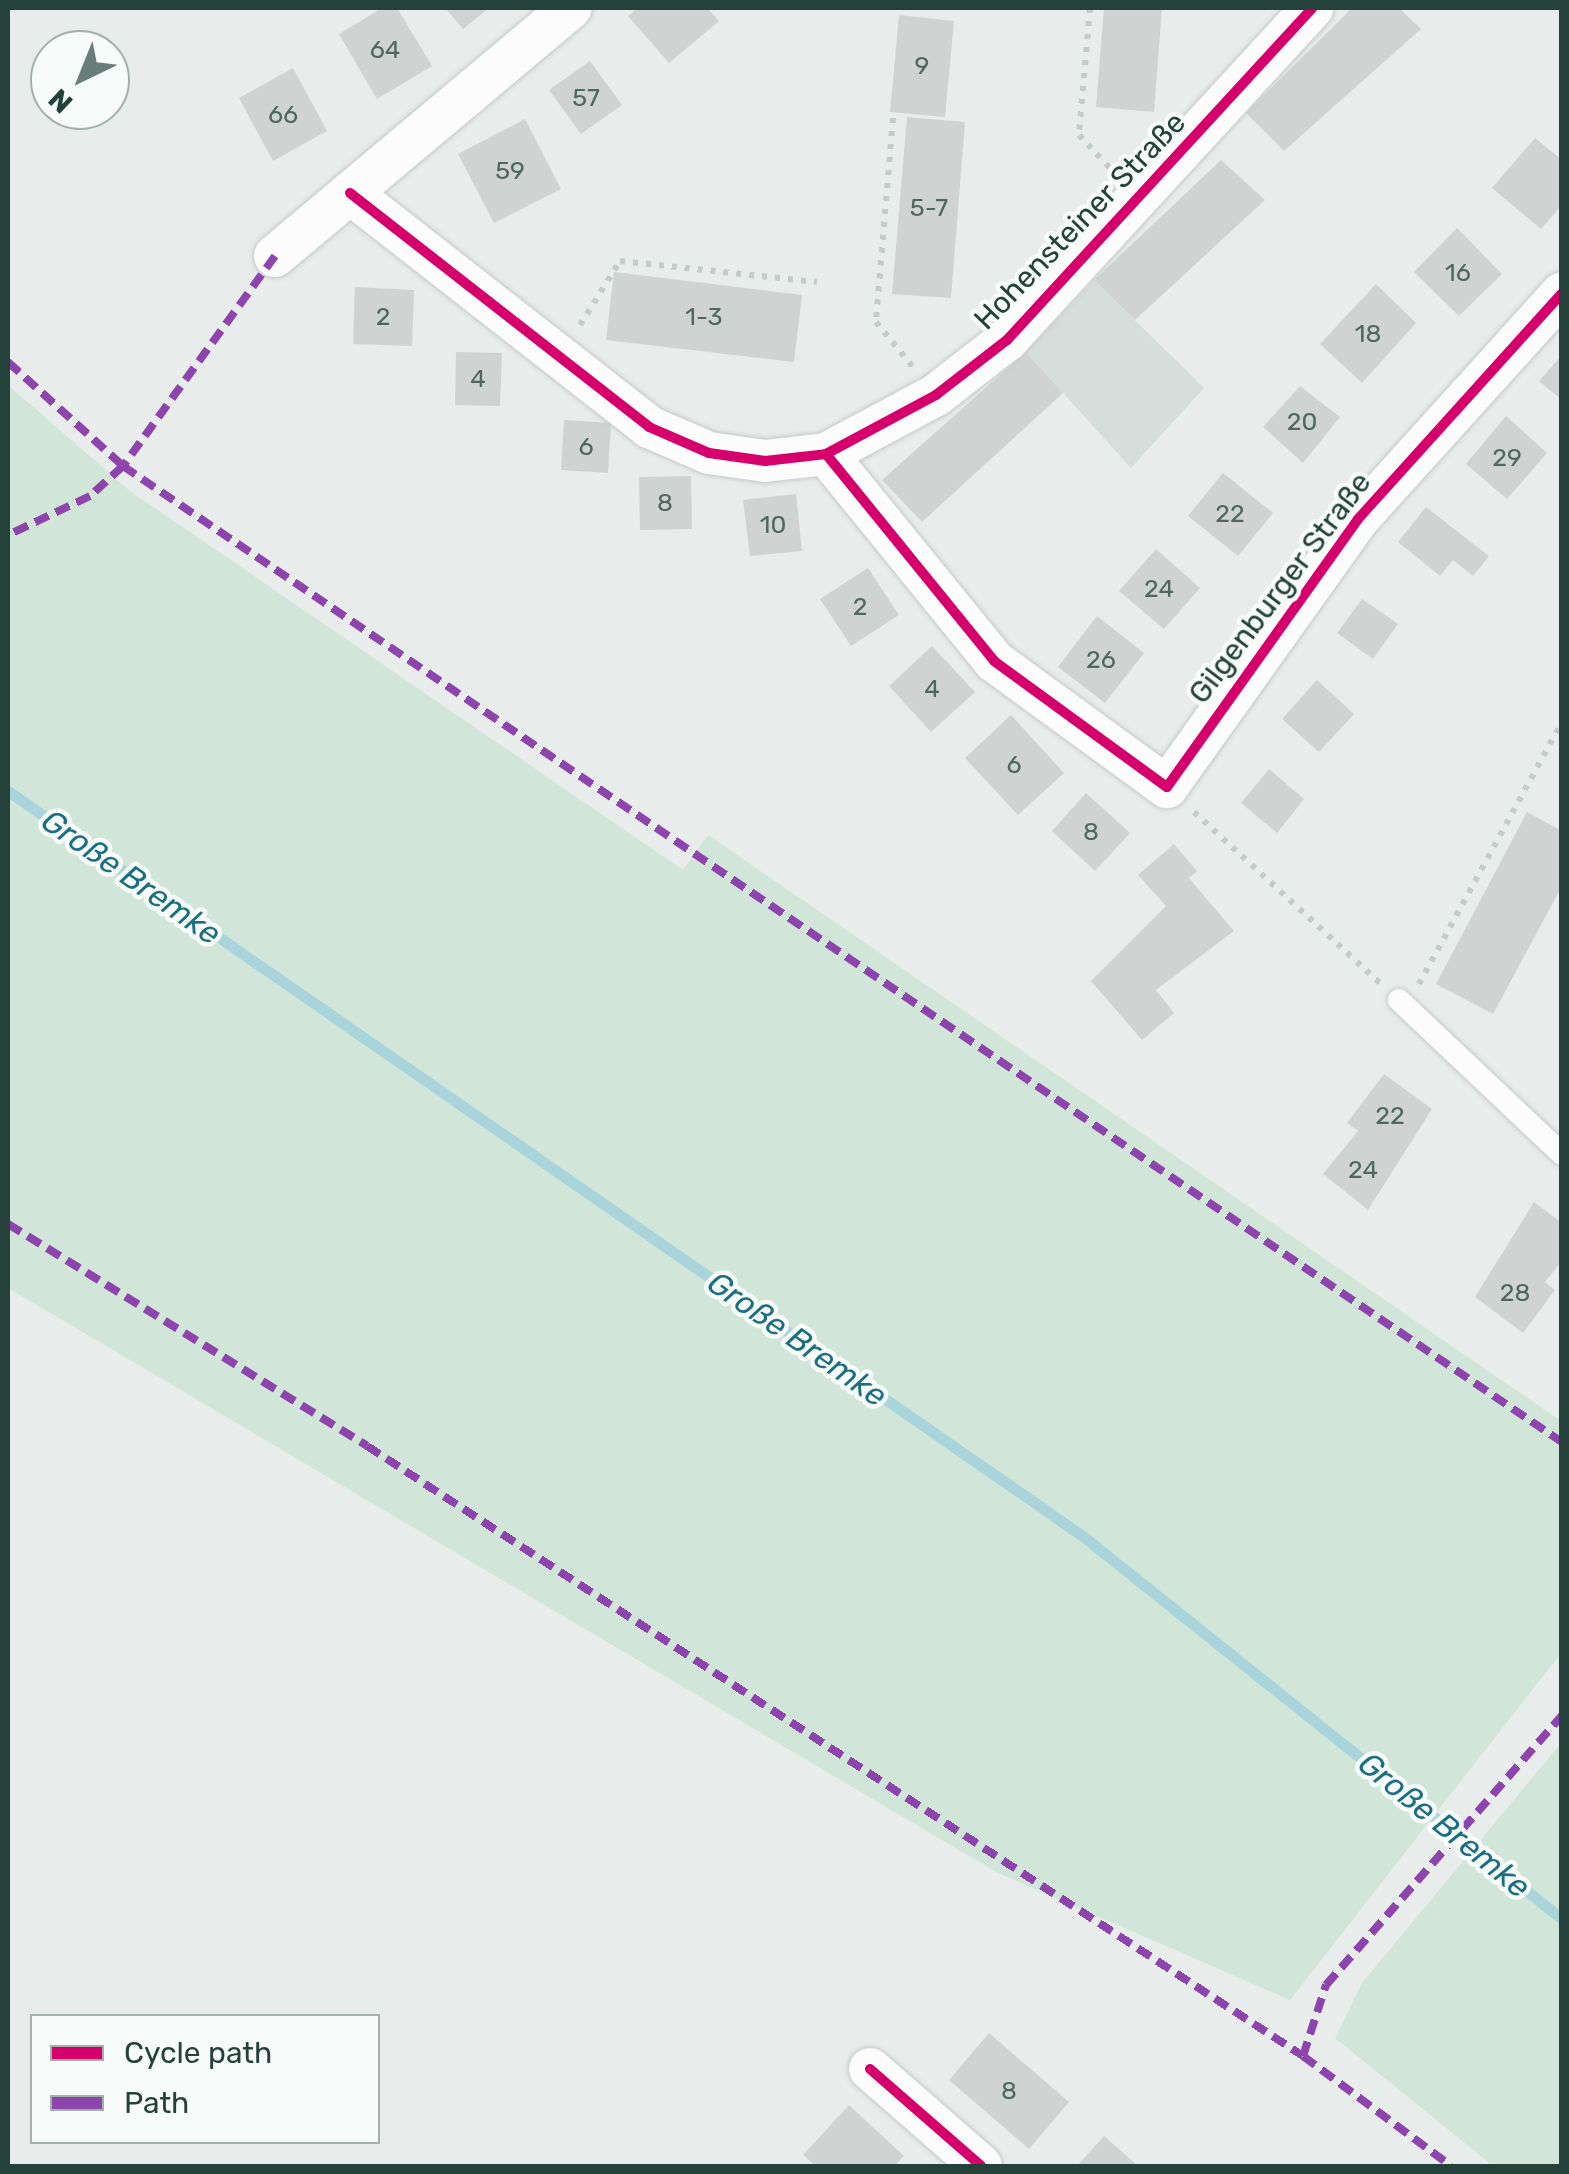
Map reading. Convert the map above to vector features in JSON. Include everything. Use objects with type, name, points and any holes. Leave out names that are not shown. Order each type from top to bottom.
[{"type":"street","points":[[275,256],[571,8]]},
{"type":"street","name":"Hohensteiner Straße","points":[[350,193],[648,427],[709,454],[765,461],[826,454],[936,395],[1007,340],[1312,8]]},
{"type":"street","name":"Gilgenburger Straße","points":[[1166,787],[1358,519],[1562,293]]},
{"type":"street","points":[[826,454],[994,661],[1166,787]]},
{"type":"street","points":[[870,2068],[981,2166]]},
{"type":"lane","points":[[1403,1004],[1562,1154]]},
{"type":"path","points":[[1090,8],[1079,135],[1139,200]]},
{"type":"path","points":[[893,118],[876,322],[936,395]]},
{"type":"path","points":[[561,356],[620,261],[817,282]]},
{"type":"path","points":[[1166,787],[1403,1004],[1562,722]]},
{"type":"shaded area","points":[[1094,280],[1204,388],[1131,468],[1026,352]]},
{"type":"green space","points":[[8,385],[130,491],[683,870],[708,835],[1561,1421],[1561,1653],[1290,2000],[996,1872],[8,1288]]},
{"type":"green space","points":[[1561,1743],[1561,2166],[1493,2166],[1335,2038],[1362,1983]]},
{"type":"building","points":[[382,8],[397,8],[432,66],[377,99],[339,34]]},
{"type":"building","points":[[445,8],[489,8],[463,29]]},
{"type":"building","points":[[638,8],[707,8],[719,21],[669,63],[628,16]]},
{"type":"building","points":[[1104,8],[1162,8],[1154,112],[1096,107]]},
{"type":"building","points":[[1352,8],[1399,8],[1421,29],[1284,151],[1246,113]]},
{"type":"building","points":[[899,15],[954,21],[945,117],[890,112]]},
{"type":"building","points":[[590,61],[622,105],[581,134],[549,90]]},
{"type":"building","points":[[293,68],[327,131],[273,161],[239,98]]},
{"type":"building","points":[[907,117],[965,122],[951,298],[892,294]]},
{"type":"building","points":[[525,119],[561,189],[494,223],[458,154]]},
{"type":"building","points":[[1535,138],[1562,160],[1562,205],[1541,229],[1492,188]]},
{"type":"building","points":[[1221,160],[1265,200],[1135,320],[1094,280]]},
{"type":"building","points":[[1457,228],[1502,274],[1459,316],[1414,272]]},
{"type":"building","points":[[614,272],[802,295],[794,362],[606,340]]},
{"type":"building","points":[[1376,284],[1416,323],[1362,383],[1320,344]]},
{"type":"building","points":[[355,287],[414,290],[412,346],[353,344]]},
{"type":"building","points":[[456,352],[502,353],[500,406],[455,405]]},
{"type":"building","points":[[1026,352],[1063,393],[922,522],[882,480]]},
{"type":"building","points":[[1562,355],[1562,400],[1539,381]]},
{"type":"building","points":[[1300,386],[1340,417],[1303,463],[1263,427]]},
{"type":"building","points":[[1506,416],[1547,453],[1507,499],[1466,464]]},
{"type":"building","points":[[564,420],[611,423],[608,473],[561,470]]},
{"type":"building","points":[[1223,473],[1273,513],[1238,556],[1188,516]]},
{"type":"building","points":[[691,476],[692,529],[640,530],[639,477]]},
{"type":"building","points":[[796,494],[802,551],[750,556],[743,500]]},
{"type":"building","points":[[1426,507],[1489,556],[1473,576],[1453,560],[1440,576],[1398,542]]},
{"type":"building","points":[[1156,549],[1200,588],[1164,629],[1119,591]]},
{"type":"building","points":[[868,568],[899,615],[851,646],[820,599]]},
{"type":"building","points":[[1362,599],[1398,624],[1373,659],[1337,633]]},
{"type":"building","points":[[1097,616],[1144,653],[1105,703],[1058,667]]},
{"type":"building","points":[[932,646],[975,692],[931,732],[889,686]]},
{"type":"building","points":[[1317,680],[1354,714],[1319,752],[1282,719]]},
{"type":"building","points":[[1011,715],[1064,773],[1018,815],[965,758]]},
{"type":"building","points":[[1269,769],[1304,799],[1277,833],[1241,803]]},
{"type":"building","points":[[1086,793],[1130,833],[1095,871],[1052,831]]},
{"type":"building","points":[[1527,812],[1562,831],[1562,886],[1493,1014],[1436,984]]},
{"type":"building","points":[[1174,844],[1197,871],[1189,878],[1234,931],[1156,990],[1174,1013],[1142,1040],[1091,981],[1166,906],[1138,875]]},
{"type":"building","points":[[1384,1074],[1432,1109],[1368,1210],[1323,1174],[1358,1131],[1347,1123]]},
{"type":"building","points":[[1534,1202],[1562,1223],[1562,1261],[1545,1282],[1555,1290],[1523,1333],[1475,1297]]},
{"type":"building","points":[[989,2033],[1069,2102],[1029,2149],[949,2080]]},
{"type":"building","points":[[849,2105],[904,2156],[894,2166],[816,2166],[803,2155]]},
{"type":"building","points":[[1104,2136],[1138,2166],[1077,2166]]},
{"type":"waterway","name":"Große Bremke","points":[[8,791],[1084,1537],[1562,1919]]},
{"type":"marked path","points":[[275,256],[123,466],[1562,1442]]},
{"type":"marked path","points":[[8,362],[123,466],[90,496],[8,535]]},
{"type":"marked path","points":[[8,1224],[367,1446],[1303,2056],[1451,2166]]},
{"type":"marked path","points":[[1303,2056],[1326,1985],[1562,1715]]},
{"type":"cycle path","points":[[350,193],[649,427],[709,453],[765,461],[826,454],[936,395],[1007,340],[1312,8]]},
{"type":"cycle path","points":[[826,454],[994,661],[1167,787],[1358,519],[1562,293]]},
{"type":"cycle path","points":[[870,2069],[981,2166]]}]
